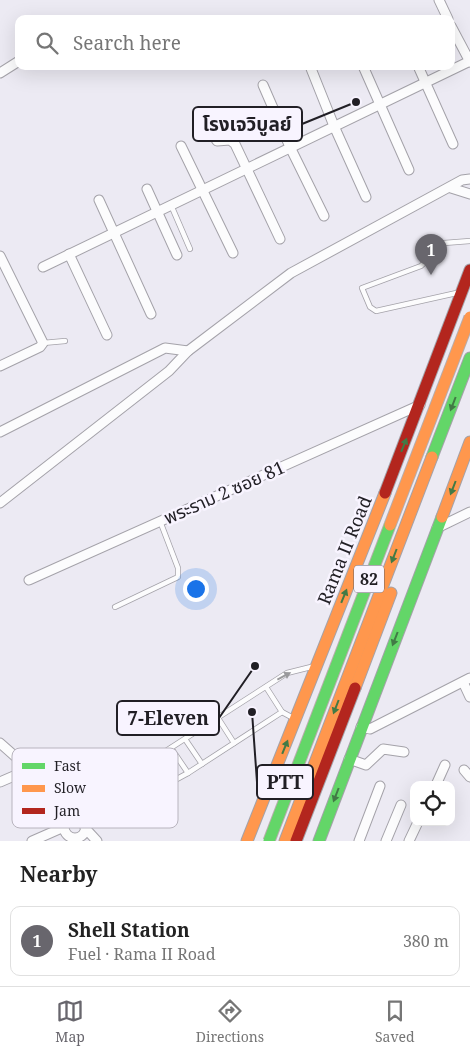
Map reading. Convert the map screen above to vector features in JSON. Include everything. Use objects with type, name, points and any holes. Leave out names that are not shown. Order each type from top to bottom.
[{"type":"main road","name":"Rama II Road","points":[[249,841],[259,811],[420,405],[470,270]]},
{"type":"main road","name":"Rama II Road","points":[[269,841],[470,317]]},
{"type":"main road","name":"82","points":[[269,841],[470,317]]},
{"type":"main road","name":"82","points":[[285,841],[470,358]]},
{"type":"main road","points":[[297,841],[470,386]]},
{"type":"main road","points":[[319,837],[469,447]]},
{"type":"main road","points":[[264,841],[277,820]]},
{"type":"street","points":[[439,0],[446,15]]},
{"type":"street","points":[[455,34],[469,62],[455,68]]},
{"type":"street","points":[[0,73],[15,64]]},
{"type":"street","points":[[312,70],[366,197]]},
{"type":"street","points":[[365,70],[409,170]]},
{"type":"street","points":[[420,70],[453,144]]},
{"type":"street","points":[[43,267],[451,70]]},
{"type":"street","points":[[263,85],[290,147],[324,216]]},
{"type":"street","points":[[207,126],[217,141],[229,140],[233,142],[280,238]]},
{"type":"street","points":[[181,146],[233,253]]},
{"type":"street","points":[[0,503],[169,371],[188,351],[291,273],[451,188],[462,180],[470,179]]},
{"type":"street","points":[[147,188],[177,255]]},
{"type":"street","points":[[451,188],[470,194]]},
{"type":"street","points":[[99,200],[151,314]]},
{"type":"street","points":[[69,254],[107,335]]},
{"type":"street","points":[[0,256],[43,343],[40,347],[0,366]]},
{"type":"street","points":[[0,432],[165,348],[188,351]]},
{"type":"street","name":"พระราม 2 ซอย 81","points":[[29,580],[420,405]]},
{"type":"street","points":[[438,528],[470,512]]},
{"type":"street","points":[[361,727],[370,728],[466,680],[470,697]]},
{"type":"street","points":[[0,743],[12,753]]},
{"type":"street","points":[[349,759],[366,765],[383,749],[404,752]]},
{"type":"street","points":[[438,781],[445,765]]},
{"type":"street","points":[[0,782],[12,777]]},
{"type":"street","points":[[359,841],[380,786]]},
{"type":"street","points":[[386,841],[401,805]]},
{"type":"street","points":[[409,841],[416,826]]},
{"type":"street","points":[[32,841],[62,828]]},
{"type":"street","points":[[65,828],[76,837],[97,841]]},
{"type":"lane","points":[[171,205],[190,249]]},
{"type":"lane","points":[[462,292],[376,311],[370,307],[362,288],[422,266],[444,243],[470,241]]},
{"type":"lane","points":[[43,343],[66,341]]},
{"type":"lane","points":[[114,607],[178,578],[178,568],[160,521]]},
{"type":"lane","points":[[171,748],[287,673],[317,666]]},
{"type":"lane","points":[[266,686],[282,712],[296,720]]},
{"type":"lane","points":[[178,778],[282,712]]},
{"type":"lane","points":[[218,718],[234,743]]},
{"type":"lane","points":[[185,739],[202,764]]},
{"type":"lane","points":[[178,758],[188,773]]},
{"type":"traffic: fast","points":[[432,457],[470,358]]},
{"type":"traffic: fast","points":[[319,841],[442,517]]},
{"type":"traffic: fast","points":[[269,841],[390,525]]},
{"type":"traffic: slow","points":[[390,525],[470,317]]},
{"type":"traffic: slow","points":[[442,517],[470,442]]},
{"type":"traffic: slow","points":[[285,841],[432,457]]},
{"type":"traffic: slow","points":[[247,841],[385,493]]},
{"type":"traffic: slow","points":[[355,688],[391,593]]},
{"type":"traffic: jam","points":[[385,493],[470,270]]},
{"type":"traffic: jam","points":[[296,841],[355,688]]},
{"type":"place","name":"โรงเจวิบูลย์","points":[[356,102]]},
{"type":"place","name":"Shell Station","points":[[431,275]]},
{"type":"place","name":"7-Eleven","points":[[255,666]]},
{"type":"place","name":"PTT","points":[[252,712]]}]
